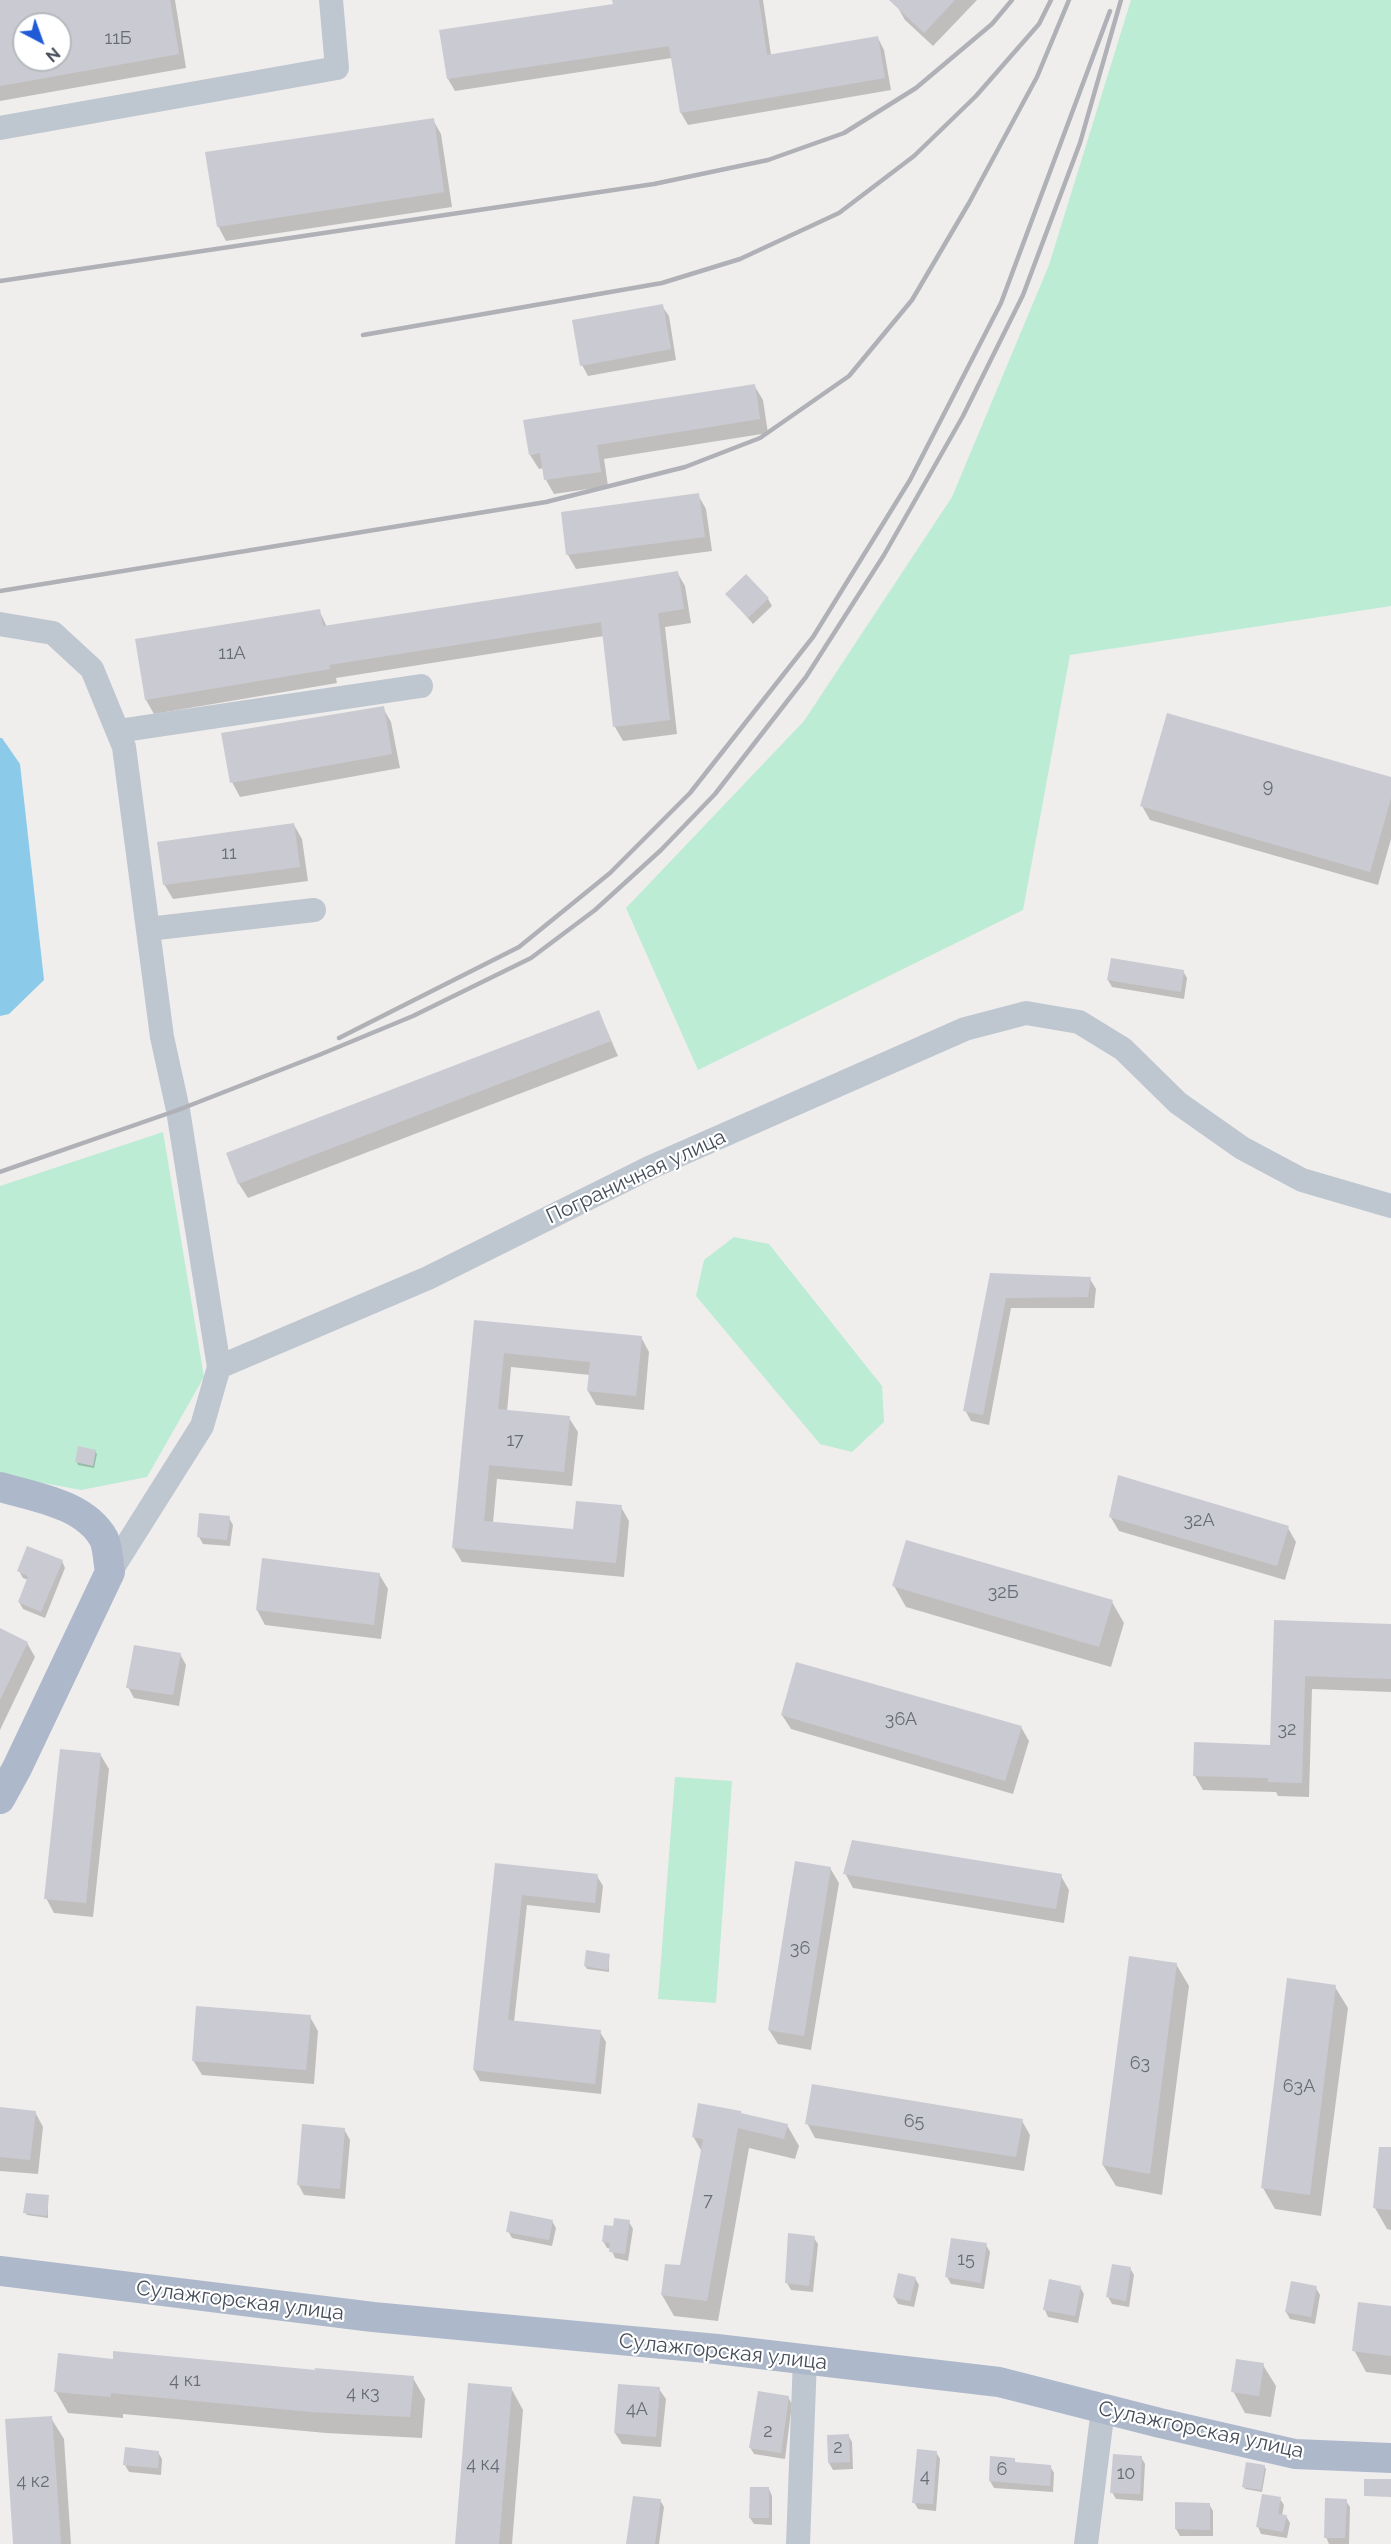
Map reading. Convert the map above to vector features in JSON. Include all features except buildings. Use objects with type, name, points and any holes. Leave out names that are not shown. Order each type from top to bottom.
[{"type":"main road","points":[[0,1487],[52,1502],[83,1515],[104,1540],[110,1572],[0,1799]]},
{"type":"main road","name":"Сулажгорская улица","points":[[0,2271],[373,2317],[805,2359],[999,2382],[1295,2454],[1391,2458]]},
{"type":"street","points":[[0,128],[337,68],[331,0]]},
{"type":"street","points":[[0,624],[53,633],[92,669],[124,747],[162,1037],[178,1110],[219,1367],[202,1426],[110,1572]]},
{"type":"street","points":[[118,731],[421,686]]},
{"type":"street","points":[[148,929],[314,910]]},
{"type":"street","name":"Пограничная улица","points":[[219,1367],[428,1278],[649,1168],[955,1034],[1026,1013],[1079,1022],[1123,1049],[1178,1103],[1242,1148],[1302,1180],[1391,1206]]},
{"type":"street","points":[[798,2544],[805,2359]]},
{"type":"street","points":[[1086,2544],[1103,2409]]},
{"type":"green space","points":[[1131,0],[1391,0],[1391,606],[1070,655],[1023,910],[698,1070],[626,908],[804,721],[952,497],[1049,265]]},
{"type":"green space","points":[[163,1132],[204,1377],[147,1477],[81,1490],[0,1475],[0,1186]]},
{"type":"green space","points":[[734,1237],[769,1244],[882,1386],[884,1422],[852,1452],[820,1444],[696,1296],[704,1260]]},
{"type":"green space","points":[[675,1777],[732,1781],[716,2003],[658,1999]]},
{"type":"water","points":[[0,738],[20,764],[44,980],[9,1014],[0,1016]]},
{"type":"railway","points":[[0,281],[654,184],[768,160],[844,133],[916,88],[992,24],[1012,0]]},
{"type":"railway","points":[[363,335],[662,283],[740,259],[839,213],[914,156],[976,96],[1039,24],[1051,0]]},
{"type":"railway","points":[[0,591],[546,502],[685,467],[760,438],[849,376],[912,300],[969,203],[1037,77],[1069,0]]},
{"type":"railway","points":[[0,1172],[178,1110],[319,1055],[413,1016],[531,958],[595,910],[661,850],[715,794],[806,677],[884,555],[963,416],[1023,295],[1080,143],[1121,0]]},
{"type":"railway","points":[[339,1038],[519,947],[610,873],[690,793],[813,637],[910,480],[1001,303],[1110,11]]}]
